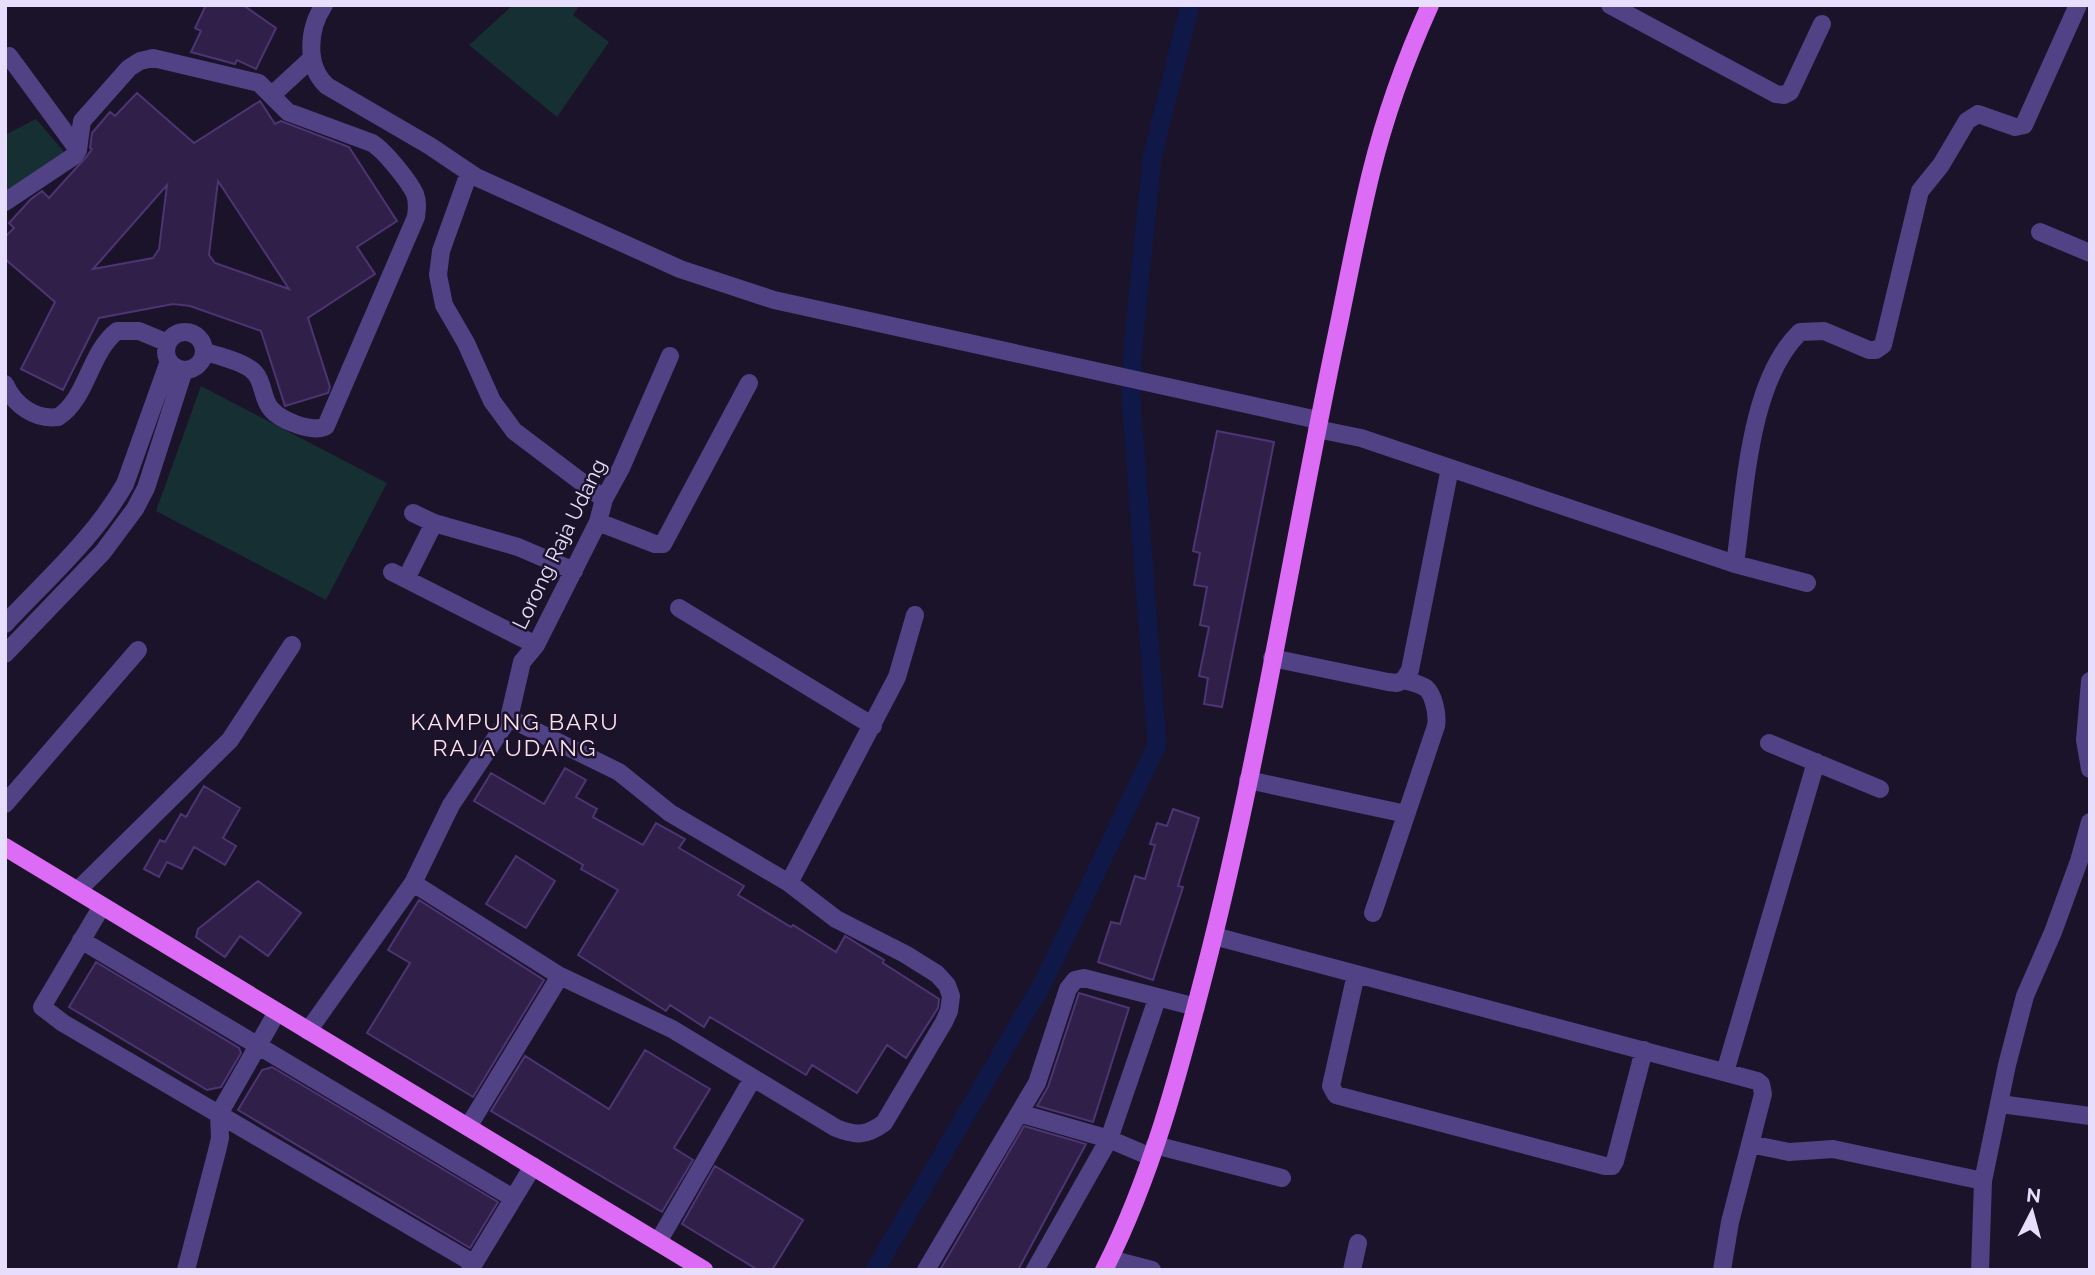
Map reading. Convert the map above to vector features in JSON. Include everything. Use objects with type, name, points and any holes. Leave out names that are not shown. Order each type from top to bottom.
[{"type":"main road","points":[[1107,1264],[1137,1198],[1196,1007],[1248,780],[1317,425],[1371,171],[1399,84],[1430,5]]},
{"type":"main road","points":[[5,847],[704,1270]]},
{"type":"street","points":[[324,5],[312,39],[311,60],[318,78],[327,86],[430,146],[469,173],[680,269],[774,300],[1180,390],[1317,425],[1735,564],[1807,583]]},
{"type":"street","points":[[1610,5],[1776,94],[1784,95],[1790,92],[1822,24]]},
{"type":"street","points":[[1735,564],[1754,429],[1767,383],[1789,342],[1800,332],[1824,331],[1869,350],[1876,350],[1883,345],[1916,206],[1924,183],[1941,166],[1961,129],[1972,116],[1978,114],[2015,127],[2024,125],[2078,5]]},
{"type":"street","points":[[7,54],[78,150]]},
{"type":"street","points":[[5,202],[74,156],[78,150],[82,121],[130,68],[140,61],[153,58],[258,83],[288,112],[381,148],[413,191],[417,209],[330,421],[320,430],[308,429],[271,410],[256,374],[248,368],[204,351]]},
{"type":"street","points":[[272,95],[311,60]]},
{"type":"street","points":[[469,173],[441,251],[438,275],[444,305],[466,343],[492,401],[514,431],[604,499]]},
{"type":"street","points":[[2040,232],[2090,253]]},
{"type":"street","points":[[5,384],[18,405],[49,418],[58,416],[72,406],[101,347],[117,331],[139,331],[174,358],[190,370],[200,363],[204,351],[200,340],[190,333],[177,334],[174,358],[146,488],[135,509],[103,552],[5,654]]},
{"type":"street","name":"Lorong Raja Udang","points":[[308,1031],[412,883],[451,806],[509,718],[522,662],[536,645],[598,522],[604,499],[621,468],[670,356]]},
{"type":"street","points":[[5,624],[101,522],[115,502],[125,484],[174,358]]},
{"type":"street","points":[[598,522],[656,544],[663,544],[749,383]]},
{"type":"street","points":[[1272,658],[1388,682],[1397,683],[1404,680],[1410,670],[1450,468]]},
{"type":"street","points":[[413,513],[434,523],[518,547],[574,571]]},
{"type":"street","points":[[434,523],[399,575],[536,645]]},
{"type":"street","points":[[679,608],[873,726]]},
{"type":"street","points":[[789,883],[897,677],[915,615]]},
{"type":"street","points":[[77,891],[230,740],[292,645]]},
{"type":"street","points":[[5,804],[138,650]]},
{"type":"street","points":[[1373,913],[1437,722],[1427,690],[1404,680]]},
{"type":"street","points":[[2090,681],[2087,740],[2090,769]]},
{"type":"street","points":[[412,883],[560,976],[672,1029],[836,1128],[861,1135],[872,1132],[884,1123],[949,1011],[951,996],[947,985],[937,974],[905,954],[836,919],[789,883],[670,813],[618,772],[509,718]]},
{"type":"street","points":[[1769,743],[1880,789]]},
{"type":"street","points":[[1725,1072],[1816,762]]},
{"type":"street","points":[[1248,780],[1406,814]]},
{"type":"street","points":[[1980,1270],[1983,1181],[2007,1065],[2025,996],[2053,932],[2090,822]]},
{"type":"street","points":[[102,906],[42,1007],[63,1023],[471,1267],[533,1166]]},
{"type":"street","points":[[1214,936],[1757,1081],[1763,1088],[1730,1222],[1722,1270]]},
{"type":"street","points":[[81,940],[513,1198]]},
{"type":"street","points":[[1356,974],[1331,1086],[1333,1092],[1436,1123],[1605,1167],[1612,1166],[1644,1050]]},
{"type":"street","points":[[468,1128],[560,976]]},
{"type":"street","points":[[926,1270],[1037,1083],[1068,989],[1075,980],[1084,978],[1196,1007]]},
{"type":"street","points":[[1035,1270],[1110,1139],[1157,999]]},
{"type":"street","points":[[186,1270],[220,1138],[219,1114],[277,1012]]},
{"type":"street","points":[[658,1242],[753,1078]]},
{"type":"street","points":[[2000,1104],[2090,1116]]},
{"type":"street","points":[[1019,1112],[1153,1151],[1282,1178]]},
{"type":"street","points":[[1750,1144],[1789,1152],[1833,1149],[1983,1181]]},
{"type":"street","points":[[1353,1270],[1357,1243]]},
{"type":"street","points":[[1107,1264],[1152,1270]]},
{"type":"green space","points":[[513,5],[580,5],[573,15],[609,42],[557,117],[469,45]]},
{"type":"green space","points":[[36,119],[66,154],[5,191],[5,135]]},
{"type":"green space","points":[[201,386],[387,483],[326,600],[156,511]]},
{"type":"building","points":[[206,5],[243,5],[276,28],[256,69],[237,60],[235,64],[191,52],[201,31],[195,28]]},
{"type":"building","points":[[137,93],[194,143],[260,101],[275,124],[281,121],[349,147],[397,221],[357,247],[375,274],[308,318],[330,387],[328,393],[285,406],[261,331],[190,306],[173,304],[99,318],[63,390],[21,369],[55,302],[5,259],[5,237],[14,228],[9,223],[42,191],[49,198],[92,149],[92,133],[110,112],[115,116]],"holes":[[[218,181],[289,289],[215,263],[209,255]],[[167,185],[159,249],[153,258],[93,269]]]},
{"type":"building","points":[[1217,431],[1274,442],[1222,707],[1204,704],[1208,678],[1199,676],[1209,627],[1200,625],[1207,587],[1194,585],[1200,553],[1193,551]]},
{"type":"building","points":[[565,768],[586,780],[576,797],[597,809],[593,817],[643,845],[656,823],[685,839],[679,848],[744,886],[738,895],[836,952],[845,936],[939,999],[938,1008],[906,1058],[887,1045],[857,1093],[812,1065],[806,1075],[710,1017],[704,1027],[670,1005],[666,1011],[578,955],[618,890],[581,869],[583,865],[474,801],[491,773],[544,804]]},
{"type":"building","points":[[204,786],[240,808],[223,838],[236,846],[225,865],[194,847],[182,869],[167,862],[159,877],[144,869],[160,840],[165,842],[181,814],[186,817]]},
{"type":"building","points":[[1173,809],[1199,818],[1178,886],[1183,887],[1153,980],[1098,962],[1111,922],[1120,924],[1135,876],[1145,879],[1155,845],[1150,844],[1157,823],[1167,826]]},
{"type":"building","points":[[516,856],[555,881],[526,928],[486,904]]},
{"type":"building","points":[[258,881],[301,913],[268,956],[240,936],[225,957],[196,937],[198,929]]},
{"type":"building","points":[[419,900],[544,980],[473,1097],[367,1033],[410,963],[388,950]]},
{"type":"building","points":[[96,962],[239,1048],[241,1053],[221,1087],[207,1090],[69,1007]]},
{"type":"building","points":[[1079,993],[1129,1008],[1093,1122],[1037,1106],[1048,1087]]},
{"type":"building","points":[[645,1050],[710,1089],[674,1148],[693,1160],[662,1212],[491,1111],[525,1056],[609,1109]]},
{"type":"building","points":[[272,1067],[498,1202],[470,1248],[238,1110],[262,1070]]},
{"type":"building","points":[[1024,1126],[1086,1144],[1018,1270],[940,1270]]},
{"type":"building","points":[[715,1166],[803,1220],[772,1270],[758,1270],[682,1224]]},
{"type":"waterway","points":[[875,1270],[1044,981],[1157,745],[1131,399],[1133,346],[1152,158],[1190,5]]},
{"type":"district","name":"KAMPUNG BARU RAJA UDANG","points":[[515,734]]}]
